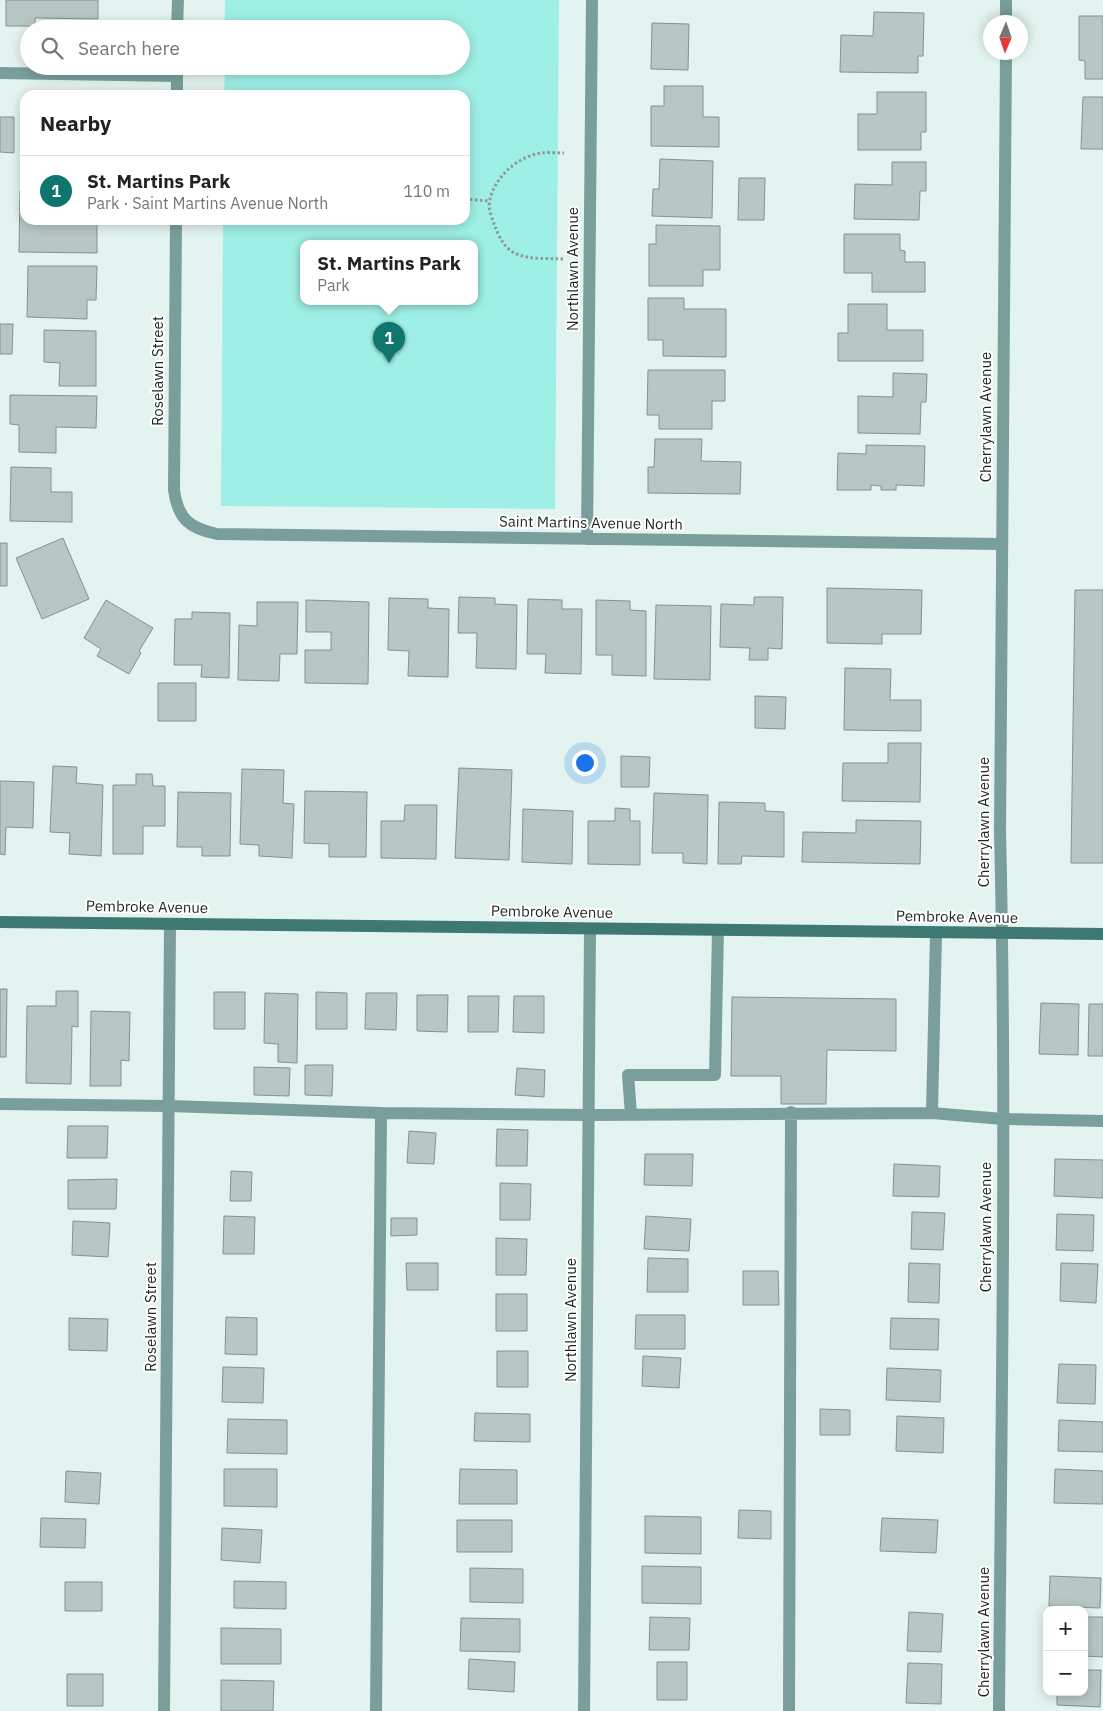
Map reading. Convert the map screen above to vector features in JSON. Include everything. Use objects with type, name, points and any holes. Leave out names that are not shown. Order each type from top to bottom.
[{"type":"street","points":[[177,20],[178,0]]},
{"type":"street","name":"Northlawn Avenue","points":[[587,539],[592,0]]},
{"type":"street","points":[[1006,0],[1006,15]]},
{"type":"street","name":"Cherrylawn Avenue","points":[[999,1711],[1003,1119],[1000,831],[1006,60]]},
{"type":"street","points":[[0,73],[20,73]]},
{"type":"street","points":[[177,75],[177,90]]},
{"type":"street","name":"Roselawn Street","points":[[176,225],[174,490],[176,505],[185,519]]},
{"type":"street","name":"Saint Martins Avenue North","points":[[185,519],[199,530],[217,534],[1002,544]]},
{"type":"street","name":"Pembroke Avenue","points":[[0,922],[1103,934]]},
{"type":"street","name":"Roselawn Street","points":[[164,1711],[170,924]]},
{"type":"street","name":"Northlawn Avenue","points":[[584,1711],[590,929]]},
{"type":"street","points":[[631,1114],[628,1075],[715,1075],[718,930]]},
{"type":"street","points":[[932,1113],[936,933]]},
{"type":"street","points":[[0,1104],[169,1106],[381,1113],[589,1115],[791,1112],[932,1113],[1003,1119],[1103,1121]]},
{"type":"street","points":[[789,1711],[791,1112]]},
{"type":"street","points":[[376,1711],[381,1113]]},
{"type":"path","points":[[563,259],[538,258],[516,254],[501,242],[491,215],[489,200],[509,168],[523,158],[542,152],[564,153]]},
{"type":"path","points":[[470,200],[489,200]]},
{"type":"shaded area","points":[[225,0],[559,0],[555,509],[221,506],[223,225],[470,225],[470,90],[224,90],[225,75],[470,75],[470,20],[225,20]]},
{"type":"building","points":[[6,0],[98,0],[98,19],[35,18],[35,20],[20,20],[20,26],[6,26]]},
{"type":"building","points":[[874,12],[924,13],[923,56],[918,56],[918,73],[840,72],[841,35],[873,36]]},
{"type":"building","points":[[1079,16],[1103,16],[1103,79],[1085,79],[1085,61],[1079,60]]},
{"type":"building","points":[[652,23],[689,24],[688,70],[651,69]]},
{"type":"building","points":[[664,86],[703,86],[703,117],[719,117],[719,147],[651,146],[651,106],[664,106]]},
{"type":"building","points":[[877,92],[926,92],[926,132],[921,132],[921,150],[858,150],[858,114],[877,114]]},
{"type":"building","points":[[1083,97],[1103,97],[1103,149],[1081,149]]},
{"type":"building","points":[[0,117],[14,117],[14,153],[0,152]]},
{"type":"building","points":[[660,159],[713,161],[712,218],[652,216],[653,189],[659,189]]},
{"type":"building","points":[[892,162],[926,162],[926,191],[920,191],[919,220],[854,219],[855,184],[892,185]]},
{"type":"building","points":[[739,178],[765,178],[764,220],[738,220]]},
{"type":"building","points":[[20,191],[20,225],[97,225],[97,253],[19,252]]},
{"type":"building","points":[[656,225],[720,226],[720,270],[703,270],[703,286],[649,286],[649,244],[656,244]]},
{"type":"building","points":[[844,234],[900,234],[900,250],[905,251],[905,262],[925,262],[925,292],[872,292],[872,273],[844,273]]},
{"type":"building","points":[[28,266],[97,266],[96,300],[87,300],[87,319],[27,317]]},
{"type":"building","points":[[648,298],[684,298],[684,309],[726,309],[726,357],[663,356],[663,340],[648,340]]},
{"type":"building","points":[[848,304],[887,304],[887,330],[923,330],[923,361],[838,361],[838,333],[848,333]]},
{"type":"building","points":[[0,324],[13,324],[12,354],[0,354]]},
{"type":"building","points":[[44,330],[96,331],[96,386],[59,386],[60,363],[44,362]]},
{"type":"building","points":[[648,370],[725,370],[725,401],[712,401],[712,429],[659,429],[659,415],[647,415]]},
{"type":"building","points":[[893,373],[927,374],[926,402],[921,402],[920,434],[858,433],[858,396],[893,397]]},
{"type":"building","points":[[10,395],[97,396],[96,428],[56,427],[56,453],[19,452],[19,425],[10,424]]},
{"type":"building","points":[[655,439],[702,439],[701,461],[741,462],[740,494],[648,493],[648,467],[654,467]]},
{"type":"building","points":[[866,445],[925,446],[924,486],[896,485],[896,490],[881,490],[881,486],[871,485],[871,490],[837,490],[838,453],[866,454]]},
{"type":"building","points":[[11,467],[51,468],[51,492],[72,492],[72,522],[10,521]]},
{"type":"building","points":[[63,538],[89,599],[42,619],[16,558]]},
{"type":"building","points":[[0,543],[7,543],[7,586],[0,586]]},
{"type":"building","points":[[827,588],[922,590],[921,634],[882,634],[882,644],[827,643]]},
{"type":"building","points":[[1075,590],[1103,590],[1103,863],[1071,863]]},
{"type":"building","points":[[459,597],[495,598],[495,604],[517,605],[516,669],[476,668],[477,633],[458,633]]},
{"type":"building","points":[[754,597],[783,597],[782,649],[768,648],[768,660],[749,660],[750,648],[720,647],[721,604],[754,605]]},
{"type":"building","points":[[389,598],[428,599],[428,608],[449,609],[448,677],[408,676],[409,651],[388,650]]},
{"type":"building","points":[[528,599],[562,600],[562,609],[582,609],[581,674],[545,673],[546,654],[527,654]]},
{"type":"building","points":[[106,600],[153,628],[139,651],[141,653],[129,674],[97,656],[101,649],[84,638]]},
{"type":"building","points":[[306,600],[369,602],[368,684],[305,683],[305,650],[331,650],[331,632],[306,632]]},
{"type":"building","points":[[596,600],[630,601],[630,610],[646,611],[646,676],[612,675],[612,655],[596,655]]},
{"type":"building","points":[[257,602],[298,602],[297,654],[280,654],[279,681],[238,680],[239,625],[257,626]]},
{"type":"building","points":[[656,605],[711,606],[710,680],[654,679]]},
{"type":"building","points":[[192,612],[230,613],[229,678],[201,677],[202,665],[174,665],[175,619],[192,619]]},
{"type":"building","points":[[845,668],[891,669],[890,700],[921,700],[921,731],[844,730]]},
{"type":"building","points":[[158,683],[196,683],[196,721],[158,721]]},
{"type":"building","points":[[755,696],[786,697],[785,729],[755,728]]},
{"type":"building","points":[[888,743],[921,743],[920,802],[842,801],[843,763],[888,763]]},
{"type":"building","points":[[621,756],[650,757],[649,787],[621,787]]},
{"type":"building","points":[[53,766],[77,767],[76,783],[103,785],[101,856],[69,854],[70,833],[50,832]]},
{"type":"building","points":[[459,768],[512,770],[509,860],[455,858]]},
{"type":"building","points":[[242,769],[284,770],[283,803],[294,804],[292,858],[259,856],[259,845],[240,844]]},
{"type":"building","points":[[136,774],[152,774],[153,786],[165,786],[165,826],[143,826],[143,854],[113,854],[113,785],[136,785]]},
{"type":"building","points":[[0,781],[34,782],[33,828],[6,827],[5,855],[0,854]]},
{"type":"building","points":[[305,791],[367,792],[366,857],[329,857],[329,844],[304,843]]},
{"type":"building","points":[[178,792],[231,793],[230,856],[202,856],[202,847],[177,847]]},
{"type":"building","points":[[654,793],[708,795],[707,864],[683,863],[683,853],[652,853]]},
{"type":"building","points":[[719,802],[765,803],[765,811],[784,812],[784,857],[742,856],[741,864],[718,864]]},
{"type":"building","points":[[405,805],[437,805],[436,859],[381,858],[381,821],[404,821]]},
{"type":"building","points":[[615,808],[630,809],[630,821],[640,821],[640,865],[588,864],[588,821],[615,821]]},
{"type":"building","points":[[523,809],[573,811],[572,864],[522,862]]},
{"type":"building","points":[[856,820],[921,821],[920,864],[802,862],[803,832],[856,833]]},
{"type":"building","points":[[0,989],[7,989],[6,1057],[0,1057]]},
{"type":"building","points":[[56,991],[78,991],[78,1027],[72,1026],[71,1084],[26,1083],[27,1006],[56,1006]]},
{"type":"building","points":[[214,992],[245,992],[245,1029],[214,1029]]},
{"type":"building","points":[[316,992],[347,993],[347,1029],[316,1029]]},
{"type":"building","points":[[265,993],[298,994],[297,1063],[278,1062],[278,1044],[264,1043]]},
{"type":"building","points":[[366,993],[397,993],[396,1030],[365,1029]]},
{"type":"building","points":[[417,995],[448,995],[447,1032],[417,1031]]},
{"type":"building","points":[[468,996],[499,996],[498,1032],[468,1032]]},
{"type":"building","points":[[514,996],[544,996],[544,1033],[513,1032]]},
{"type":"building","points":[[732,997],[896,999],[896,1051],[827,1050],[826,1104],[781,1104],[781,1076],[731,1076]]},
{"type":"building","points":[[1041,1003],[1079,1004],[1078,1055],[1039,1054]]},
{"type":"building","points":[[1089,1004],[1103,1004],[1103,1056],[1088,1056]]},
{"type":"building","points":[[91,1011],[130,1012],[129,1061],[121,1060],[121,1086],[90,1086]]},
{"type":"building","points":[[305,1065],[333,1065],[332,1096],[305,1095]]},
{"type":"building","points":[[254,1067],[290,1068],[289,1096],[254,1095]]},
{"type":"building","points":[[517,1068],[545,1070],[544,1097],[515,1095]]},
{"type":"building","points":[[68,1126],[108,1126],[107,1158],[67,1158]]},
{"type":"building","points":[[497,1129],[528,1130],[527,1166],[496,1166]]},
{"type":"building","points":[[409,1131],[436,1133],[434,1164],[407,1163]]},
{"type":"building","points":[[645,1154],[693,1154],[692,1186],[644,1185]]},
{"type":"building","points":[[1055,1159],[1103,1160],[1103,1198],[1054,1196]]},
{"type":"building","points":[[894,1164],[940,1166],[939,1197],[893,1196]]},
{"type":"building","points":[[231,1171],[252,1172],[251,1201],[230,1201]]},
{"type":"building","points":[[117,1179],[116,1209],[68,1209],[68,1180]]},
{"type":"building","points":[[500,1183],[531,1184],[530,1220],[500,1220]]},
{"type":"building","points":[[912,1212],[945,1213],[943,1250],[911,1249]]},
{"type":"building","points":[[1057,1214],[1094,1215],[1093,1251],[1056,1250]]},
{"type":"building","points":[[224,1216],[255,1217],[254,1254],[223,1254]]},
{"type":"building","points":[[646,1216],[691,1219],[689,1251],[644,1249]]},
{"type":"building","points":[[391,1218],[417,1218],[417,1235],[391,1236]]},
{"type":"building","points":[[73,1221],[110,1223],[108,1257],[72,1255]]},
{"type":"building","points":[[496,1238],[527,1239],[526,1275],[496,1275]]},
{"type":"building","points":[[648,1258],[688,1259],[688,1292],[647,1292]]},
{"type":"building","points":[[406,1263],[438,1263],[438,1290],[407,1290]]},
{"type":"building","points":[[909,1263],[940,1264],[939,1303],[908,1302]]},
{"type":"building","points":[[1061,1263],[1098,1264],[1096,1303],[1060,1301]]},
{"type":"building","points":[[743,1271],[778,1271],[779,1305],[743,1305]]},
{"type":"building","points":[[496,1294],[527,1294],[527,1331],[496,1331]]},
{"type":"building","points":[[636,1315],[685,1315],[685,1349],[635,1349]]},
{"type":"building","points":[[226,1317],[257,1318],[257,1355],[225,1354]]},
{"type":"building","points":[[69,1318],[108,1319],[107,1351],[69,1350]]},
{"type":"building","points":[[891,1318],[939,1319],[938,1350],[890,1349]]},
{"type":"building","points":[[497,1351],[528,1351],[528,1387],[497,1387]]},
{"type":"building","points":[[643,1356],[681,1358],[679,1388],[642,1386]]},
{"type":"building","points":[[1059,1364],[1096,1365],[1095,1404],[1057,1403]]},
{"type":"building","points":[[223,1367],[264,1368],[263,1403],[222,1402]]},
{"type":"building","points":[[887,1368],[941,1370],[940,1402],[886,1400]]},
{"type":"building","points":[[820,1409],[850,1410],[850,1435],[820,1435]]},
{"type":"building","points":[[475,1413],[530,1414],[530,1442],[474,1441]]},
{"type":"building","points":[[897,1416],[944,1418],[943,1453],[896,1451]]},
{"type":"building","points":[[228,1419],[287,1420],[287,1454],[227,1453]]},
{"type":"building","points":[[1059,1420],[1103,1422],[1103,1452],[1058,1451]]},
{"type":"building","points":[[224,1469],[277,1469],[277,1507],[224,1506]]},
{"type":"building","points":[[460,1469],[517,1470],[517,1504],[459,1504]]},
{"type":"building","points":[[1055,1469],[1103,1471],[1103,1504],[1054,1503]]},
{"type":"building","points":[[66,1471],[101,1473],[99,1504],[65,1502]]},
{"type":"building","points":[[739,1510],[771,1511],[771,1539],[738,1538]]},
{"type":"building","points":[[645,1516],[701,1517],[701,1554],[645,1553]]},
{"type":"building","points":[[41,1518],[86,1519],[85,1548],[40,1547]]},
{"type":"building","points":[[882,1518],[938,1520],[936,1553],[880,1551]]},
{"type":"building","points":[[457,1520],[512,1520],[512,1552],[457,1552]]},
{"type":"building","points":[[222,1528],[262,1530],[260,1563],[221,1560]]},
{"type":"building","points":[[642,1566],[701,1567],[701,1604],[642,1603]]},
{"type":"building","points":[[470,1568],[523,1569],[523,1603],[470,1602]]},
{"type":"building","points":[[1050,1576],[1101,1578],[1100,1608],[1088,1608],[1088,1606],[1049,1606]]},
{"type":"building","points":[[234,1581],[286,1582],[286,1609],[234,1608]]},
{"type":"building","points":[[65,1582],[102,1582],[102,1611],[65,1611]]},
{"type":"building","points":[[909,1612],[943,1614],[941,1652],[907,1651]]},
{"type":"building","points":[[650,1617],[690,1618],[689,1650],[649,1650]]},
{"type":"building","points":[[1088,1617],[1103,1617],[1103,1657],[1088,1656]]},
{"type":"building","points":[[461,1618],[520,1619],[520,1652],[460,1651]]},
{"type":"building","points":[[221,1628],[281,1629],[281,1664],[221,1664]]},
{"type":"building","points":[[469,1659],[515,1662],[514,1692],[468,1689]]},
{"type":"building","points":[[657,1662],[687,1662],[687,1700],[657,1700]]},
{"type":"building","points":[[908,1663],[942,1664],[941,1704],[906,1703]]},
{"type":"building","points":[[1088,1670],[1101,1670],[1100,1707],[1057,1705],[1057,1696],[1088,1696]]},
{"type":"building","points":[[67,1674],[103,1674],[103,1706],[67,1706]]},
{"type":"building","points":[[221,1680],[274,1681],[273,1711],[221,1711]]},
{"type":"place","name":"St. Martins Park","points":[[389,363]]}]
